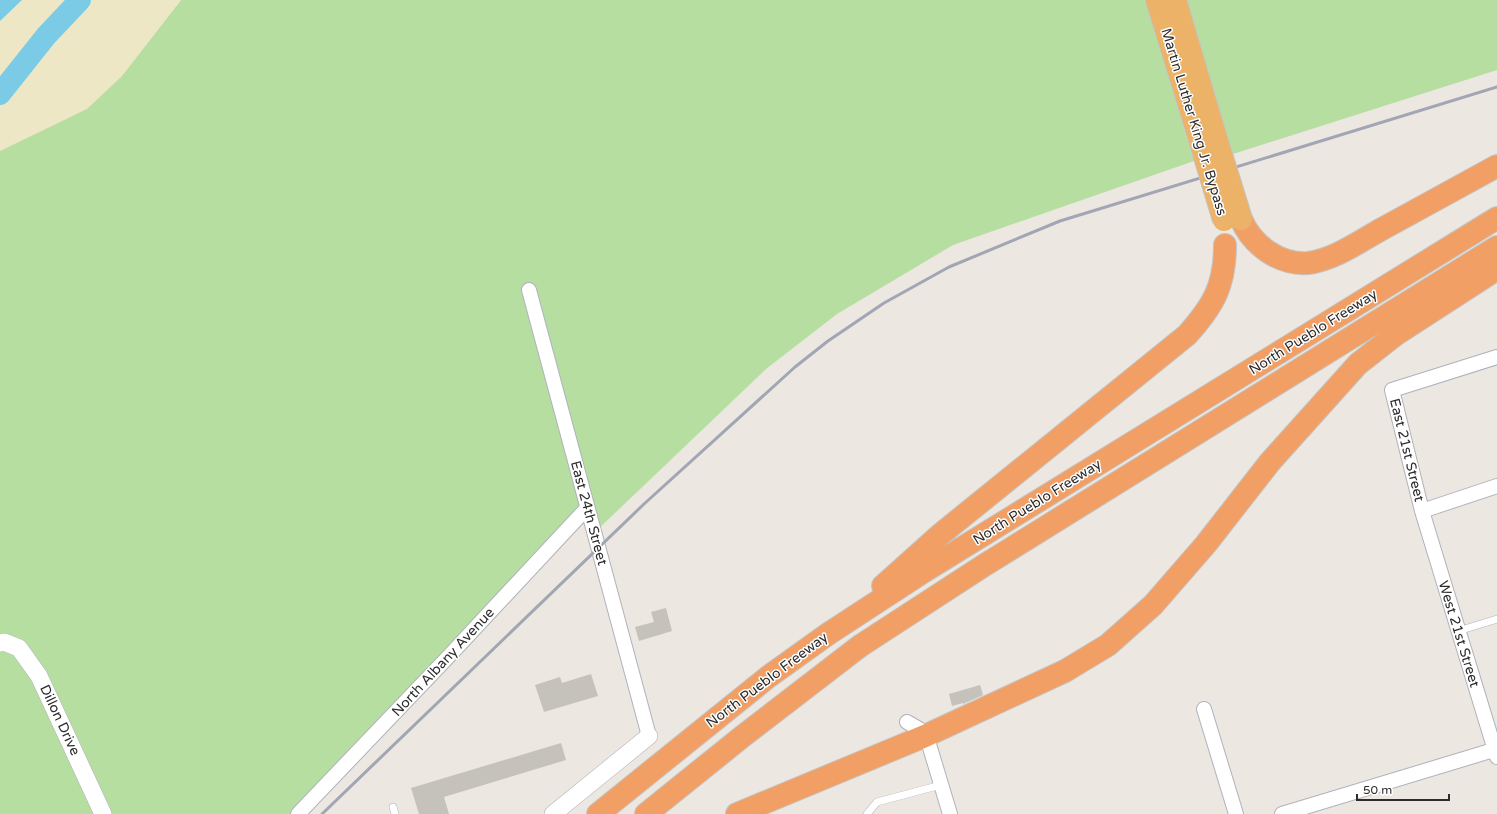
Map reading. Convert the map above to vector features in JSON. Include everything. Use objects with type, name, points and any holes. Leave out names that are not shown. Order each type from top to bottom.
[{"type":"highway","name":"Martin Luther King Jr. Bypass","points":[[1157,0],[1208,137]]},
{"type":"highway","name":"Martin Luther King Jr. Bypass","points":[[828,634],[941,534],[1187,335],[1202,318],[1220,286],[1225,267],[1225,245],[1232,220],[1208,137],[1175,0]]},
{"type":"highway","points":[[1232,220],[1274,257],[1297,263],[1309,263],[1339,253],[1497,166]]},
{"type":"highway","name":"North Pueblo Freeway","points":[[598,814],[768,677],[828,634],[930,568],[1497,218]]},
{"type":"highway","name":"North Pueblo Freeway","points":[[646,814],[743,736],[860,646],[983,566],[1497,247]]},
{"type":"highway","points":[[737,814],[925,736],[1065,671],[1108,645],[1153,605],[1206,544],[1270,462],[1358,364],[1395,335],[1497,269]]},
{"type":"street","name":"East 24th Street","points":[[529,290],[649,736]]},
{"type":"street","name":"East 21st Street","points":[[1422,510],[1392,390],[1497,357]]},
{"type":"street","points":[[1422,510],[1497,486]]},
{"type":"street","name":"North Albany Avenue","points":[[298,814],[448,657],[587,508]]},
{"type":"street","name":"West 21st Street","points":[[1422,510],[1496,752]]},
{"type":"street","name":"Dillon Drive","points":[[0,643],[4,642],[19,648],[39,676],[103,814]]},
{"type":"street","points":[[1204,709],[1236,814]]},
{"type":"street","points":[[907,722],[919,728],[928,741],[950,814]]},
{"type":"street","points":[[553,814],[649,736]]},
{"type":"street","points":[[1282,814],[1496,752]]},
{"type":"lane","points":[[1458,630],[1497,619]]},
{"type":"lane","points":[[867,814],[877,802],[941,785]]},
{"type":"green space","points":[[181,0],[1145,0],[1194,161],[953,245],[837,314],[766,369],[594,533],[587,508],[298,814],[0,814],[0,151],[121,77]]},
{"type":"green space","points":[[1185,0],[1497,0],[1497,70],[1233,154]]},
{"type":"sand","points":[[22,0],[181,0],[121,77],[87,109],[0,151],[0,21]]},
{"type":"water","points":[[0,0],[22,0],[0,21]]},
{"type":"building","points":[[666,608],[672,631],[639,641],[635,627],[654,622],[651,612]]},
{"type":"building","points":[[591,674],[598,696],[544,712],[535,685],[560,677],[562,683]]},
{"type":"building","points":[[980,685],[983,695],[963,704],[952,706],[949,694]]},
{"type":"building","points":[[561,743],[566,760],[444,797],[449,814],[419,814],[411,788]]},
{"type":"waterway","points":[[0,94],[46,36],[80,0]]},
{"type":"railway","points":[[322,814],[644,504],[795,367],[828,341],[884,303],[949,267],[1060,221],[1497,87]]}]
